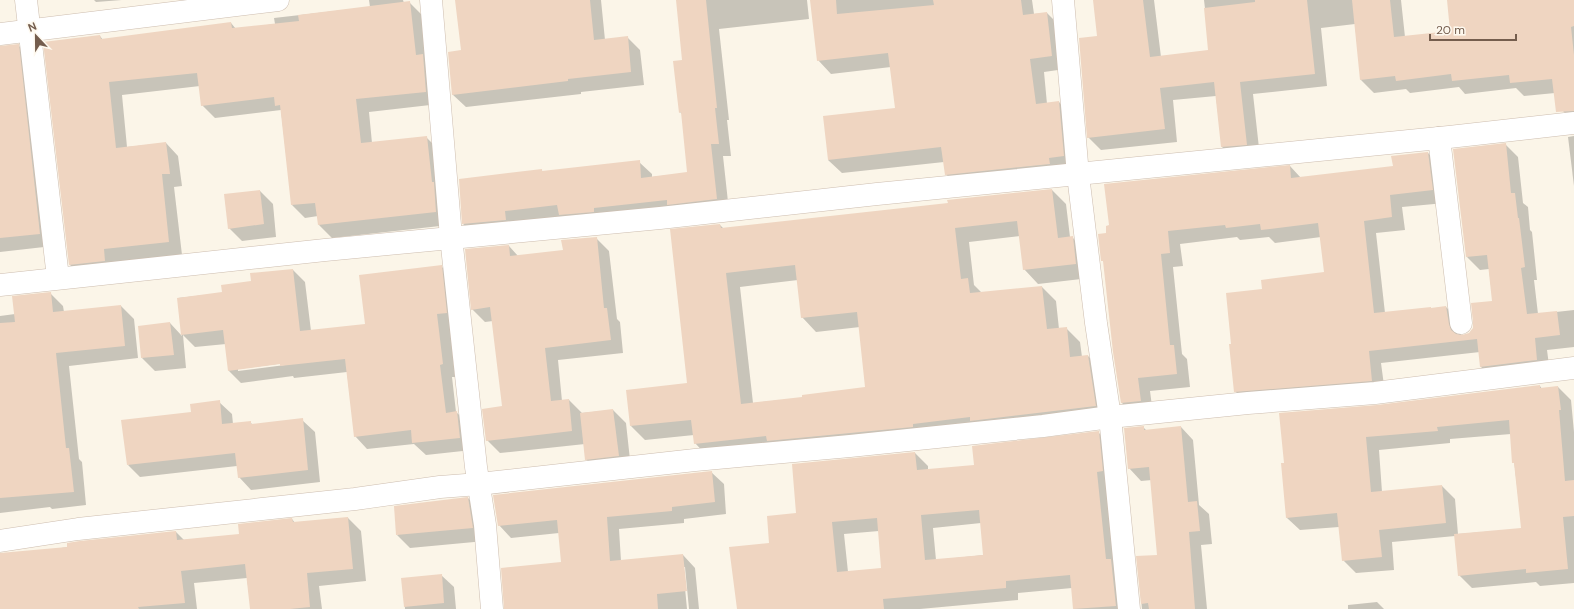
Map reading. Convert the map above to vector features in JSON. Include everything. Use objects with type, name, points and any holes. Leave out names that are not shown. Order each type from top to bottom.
[{"type":"street","points":[[26,0],[58,278]]},
{"type":"street","points":[[0,34],[278,0]]},
{"type":"street","points":[[431,0],[451,237],[492,609]]},
{"type":"street","points":[[1063,0],[1078,175],[1096,323],[1110,416],[1129,609]]},
{"type":"street","points":[[0,285],[451,237],[660,218],[869,195],[1078,175],[1574,123]]},
{"type":"street","points":[[1439,138],[1461,323]]},
{"type":"street","points":[[0,541],[78,529],[440,487],[1043,426],[1110,416],[1374,393],[1574,368]]},
{"type":"building","points":[[455,0],[590,0],[594,40],[628,36],[631,72],[452,95],[448,52],[461,50]]},
{"type":"building","points":[[676,0],[706,0],[717,108],[715,108],[719,144],[711,144],[717,199],[667,205],[667,200],[594,208],[594,212],[559,215],[557,205],[505,211],[506,220],[462,224],[459,179],[542,169],[542,171],[640,160],[641,178],[687,172],[681,112],[679,113],[673,61],[682,60]]},
{"type":"building","points":[[810,0],[836,0],[837,14],[934,5],[933,0],[1021,0],[1023,15],[1047,12],[1052,56],[1030,59],[1036,104],[1059,101],[1064,156],[1049,158],[1050,164],[945,175],[941,147],[828,160],[823,116],[895,108],[888,53],[817,61]]},
{"type":"building","points":[[1093,0],[1143,0],[1150,57],[1208,50],[1204,8],[1255,2],[1255,0],[1307,0],[1315,74],[1240,82],[1247,145],[1221,147],[1214,82],[1160,88],[1165,129],[1087,138],[1079,38],[1097,36]]},
{"type":"building","points":[[1352,0],[1390,0],[1394,37],[1450,31],[1447,0],[1574,0],[1574,26],[1571,27],[1574,55],[1574,111],[1556,112],[1552,79],[1510,83],[1509,75],[1452,81],[1451,74],[1396,81],[1395,76],[1360,80]]},
{"type":"building","points":[[410,1],[416,55],[423,54],[426,92],[356,99],[361,143],[427,136],[432,182],[434,182],[436,212],[318,225],[315,203],[291,205],[280,105],[275,106],[274,97],[201,106],[197,73],[109,82],[116,148],[166,142],[170,174],[162,174],[169,242],[104,249],[105,261],[69,265],[43,42],[100,35],[101,39],[231,22],[232,28],[299,21],[298,15]]},
{"type":"building","points":[[19,44],[40,234],[0,238],[0,46]]},
{"type":"building","points":[[1506,143],[1511,193],[1515,193],[1519,218],[1525,267],[1521,268],[1527,314],[1557,311],[1560,335],[1535,338],[1537,360],[1480,367],[1477,339],[1369,351],[1372,381],[1234,392],[1226,293],[1262,289],[1261,280],[1324,272],[1318,223],[1261,230],[1260,224],[1226,228],[1225,225],[1168,231],[1170,253],[1161,254],[1170,345],[1174,345],[1177,374],[1138,378],[1141,401],[1121,403],[1113,352],[1103,261],[1101,261],[1098,234],[1106,233],[1106,226],[1109,225],[1104,184],[1290,165],[1291,178],[1393,166],[1391,156],[1428,152],[1433,190],[1390,195],[1392,217],[1364,221],[1374,313],[1446,306],[1451,330],[1456,334],[1462,335],[1469,333],[1473,328],[1471,303],[1492,301],[1487,255],[1466,257],[1453,149]]},
{"type":"building","points":[[1052,189],[1058,238],[1073,236],[1076,264],[1023,270],[1017,221],[955,228],[961,279],[968,278],[970,293],[1042,286],[1047,329],[1067,327],[1070,357],[1088,355],[1096,406],[970,421],[970,417],[913,424],[913,427],[767,441],[766,436],[694,444],[691,420],[630,426],[626,390],[687,383],[670,229],[720,224],[721,228],[948,203],[947,200]],"holes":[[[795,265],[801,318],[857,312],[865,387],[802,395],[802,397],[741,404],[726,273]]]},
{"type":"building","points":[[260,190],[264,224],[228,229],[224,194]]},
{"type":"building","points":[[597,237],[604,308],[607,308],[611,340],[545,348],[551,401],[569,399],[572,431],[486,441],[482,409],[502,406],[490,307],[471,310],[465,249],[509,245],[510,256],[563,250],[561,240]]},
{"type":"building","points":[[442,265],[447,313],[437,314],[443,364],[440,365],[446,413],[457,411],[460,438],[412,443],[411,430],[354,437],[345,359],[280,366],[280,364],[228,371],[223,330],[181,335],[177,298],[222,292],[221,285],[251,281],[250,273],[293,269],[300,331],[365,324],[359,275]]},
{"type":"building","points":[[51,292],[53,312],[121,305],[125,346],[56,353],[66,448],[69,448],[74,492],[0,498],[0,323],[15,322],[12,296]]},
{"type":"building","points":[[170,322],[174,355],[141,358],[138,326]]},
{"type":"building","points":[[1540,385],[1540,388],[1558,386],[1561,410],[1559,410],[1565,481],[1574,480],[1574,516],[1563,517],[1568,569],[1526,573],[1526,569],[1458,576],[1454,534],[1521,528],[1514,463],[1512,463],[1509,420],[1437,427],[1438,431],[1366,437],[1371,492],[1442,485],[1446,523],[1379,530],[1382,557],[1342,561],[1337,513],[1286,518],[1281,463],[1284,463],[1279,413],[1377,405]]},
{"type":"building","points":[[220,400],[222,424],[251,421],[251,424],[303,418],[308,470],[238,478],[235,453],[127,465],[121,420],[191,412],[190,404]]},
{"type":"building","points":[[613,409],[619,456],[585,460],[580,413]]},
{"type":"building","points":[[1144,426],[1144,430],[1181,426],[1188,502],[1197,501],[1200,531],[1189,532],[1195,609],[1149,609],[1148,603],[1141,604],[1136,556],[1157,555],[1149,467],[1128,469],[1124,428]]},
{"type":"building","points":[[1099,431],[1103,471],[1097,472],[1106,559],[1111,559],[1116,606],[1073,609],[1070,575],[1006,581],[1006,588],[883,599],[884,609],[737,609],[729,547],[769,543],[767,516],[796,513],[792,464],[915,452],[917,470],[974,465],[972,446]],"holes":[[[979,510],[983,555],[925,560],[921,515]],[[877,518],[881,568],[837,572],[832,522]]]},
{"type":"building","points":[[712,471],[715,502],[672,507],[672,511],[607,517],[610,561],[683,554],[687,591],[657,594],[658,609],[504,609],[501,568],[561,562],[557,520],[498,526],[493,495]]},
{"type":"building","points":[[468,497],[473,528],[396,535],[394,506]]},
{"type":"building","points":[[348,517],[353,569],[307,573],[310,607],[290,609],[250,609],[245,564],[181,571],[185,603],[138,607],[139,609],[0,609],[0,553],[67,547],[67,543],[80,541],[176,531],[177,540],[239,534],[238,524],[292,518],[293,522]]},
{"type":"building","points":[[442,574],[444,603],[404,607],[401,578]]}]
